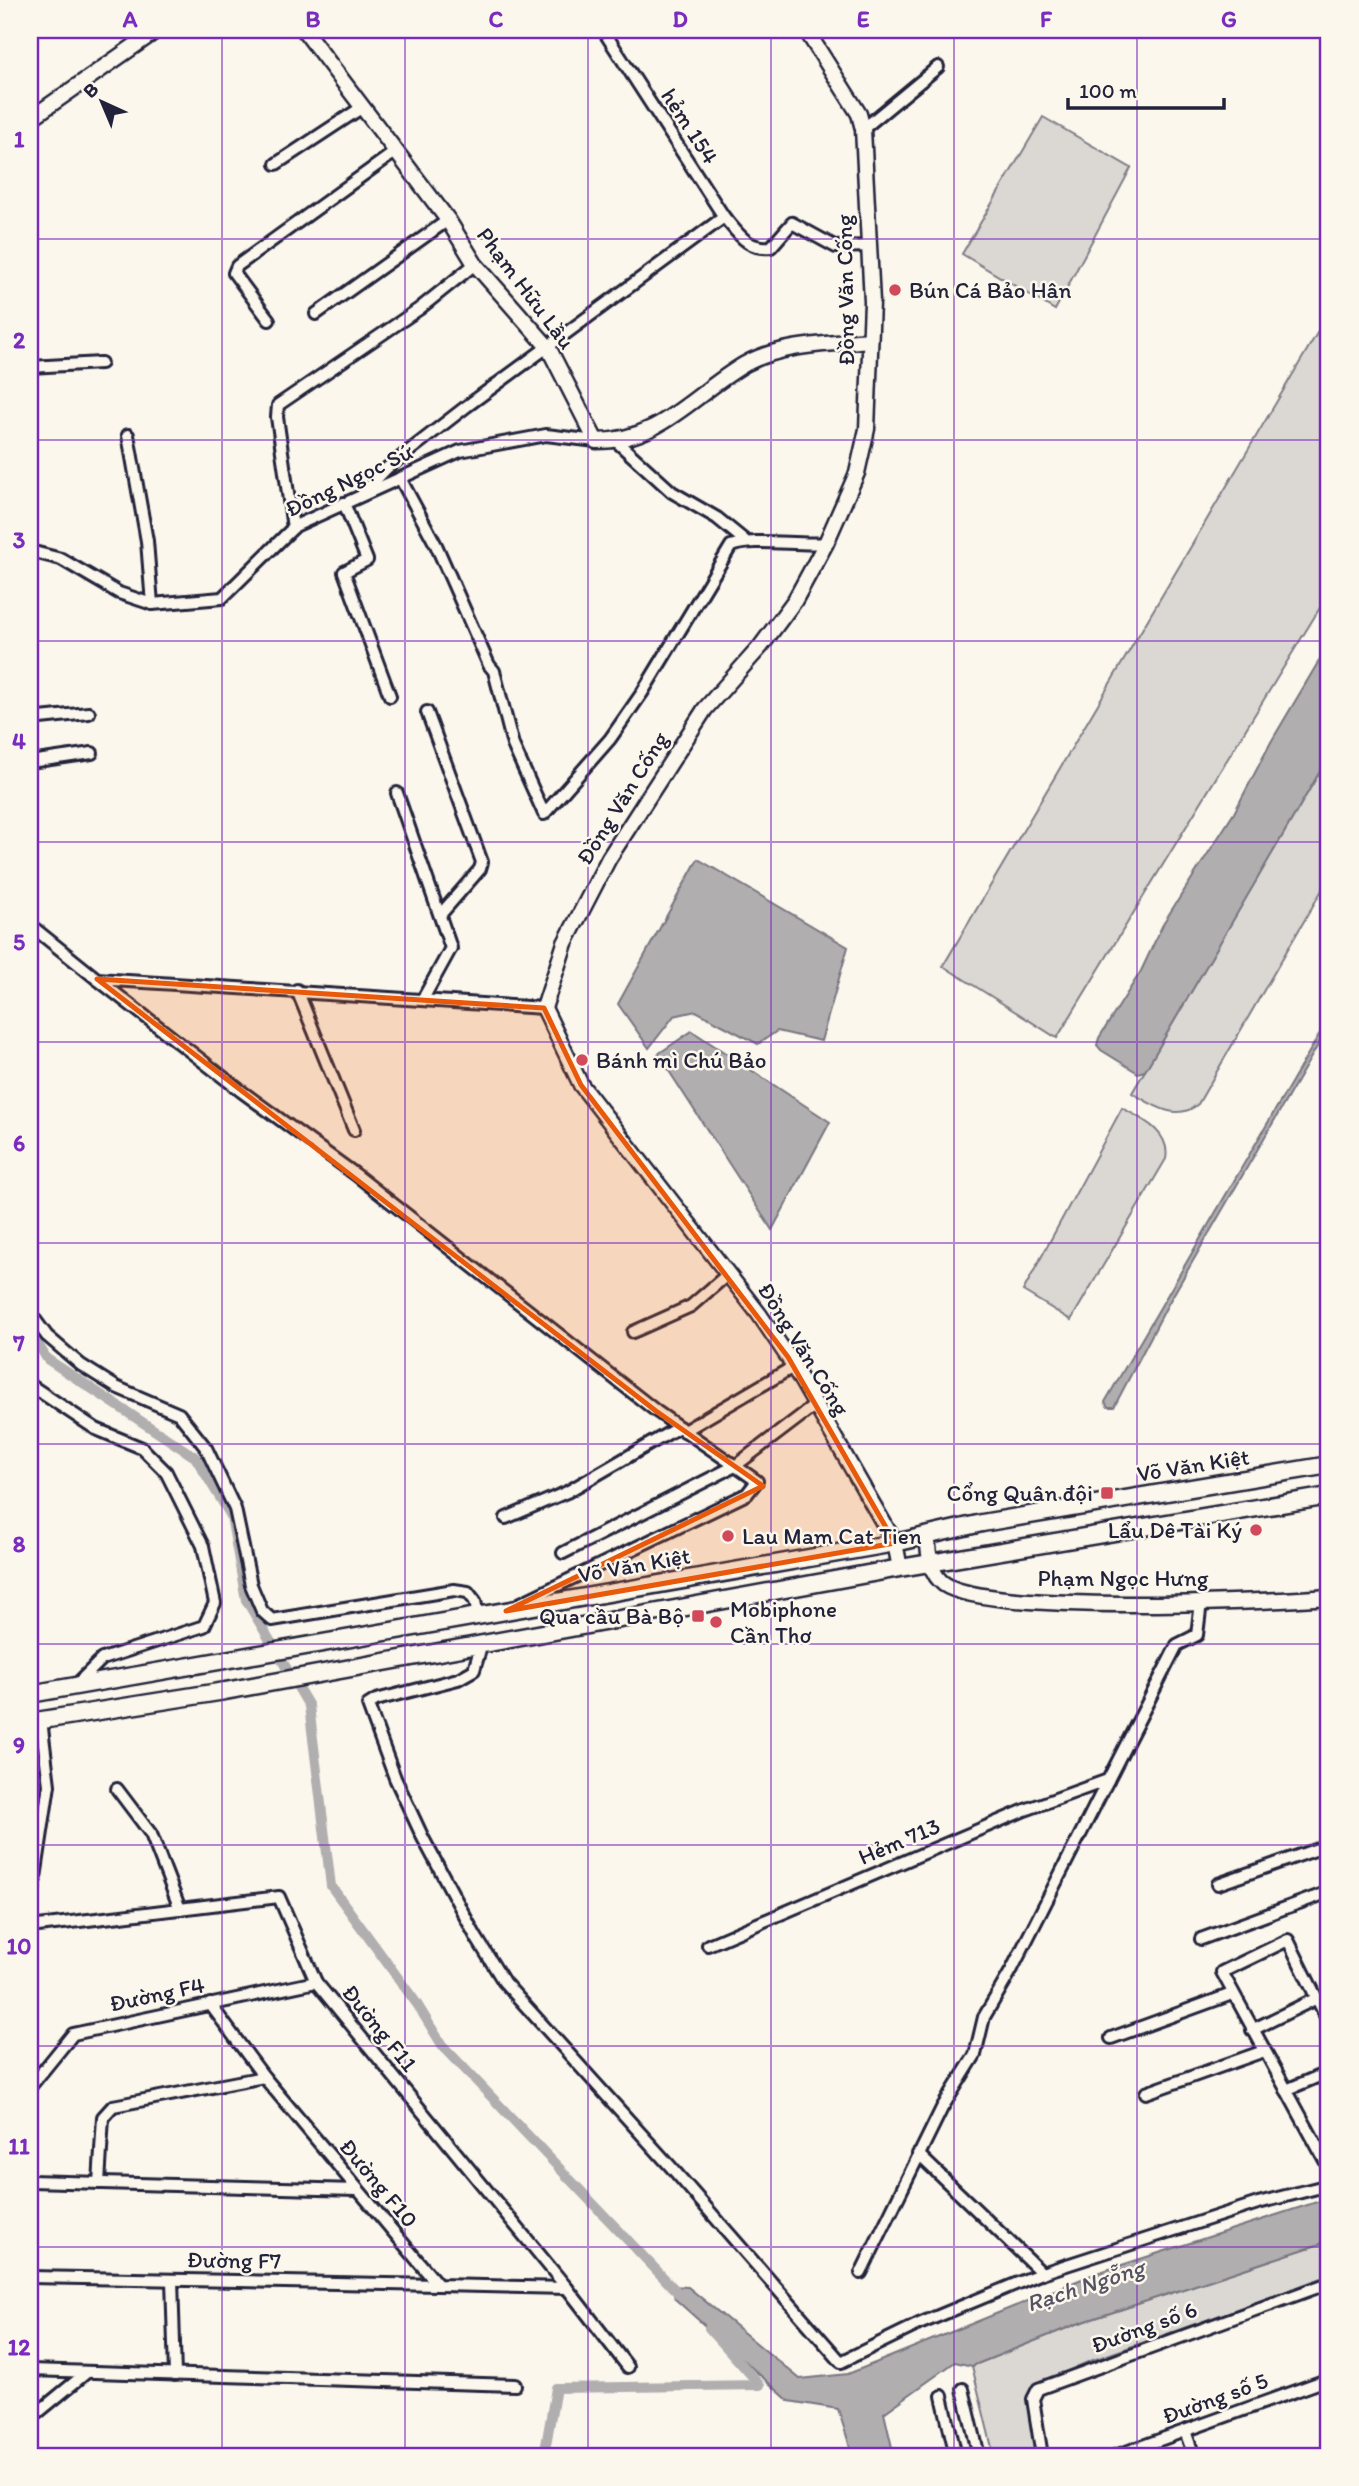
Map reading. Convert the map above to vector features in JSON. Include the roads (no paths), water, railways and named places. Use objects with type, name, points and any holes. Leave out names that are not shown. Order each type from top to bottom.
[{"type":"main road","name":"Võ Văn Kiệt","points":[[30,1694],[895,1543],[982,1524],[1329,1465]]},
{"type":"main road","points":[[35,1721],[225,1691],[900,1568],[1329,1496]]},
{"type":"street","points":[[30,119],[157,30]]},
{"type":"street","name":"Phạm Hữu Lầu","points":[[304,30],[448,220],[475,264],[548,347],[596,441]]},
{"type":"street","name":"hẻm 154","points":[[603,30],[724,217],[746,243],[771,247],[792,223],[836,247],[869,246]]},
{"type":"street","name":"Đồng Văn Cống","points":[[806,30],[859,114],[863,129],[869,246],[870,340],[864,452],[849,494],[826,543],[779,625],[705,709],[609,858],[565,943],[544,1007],[581,1085],[759,1314],[793,1367],[895,1543],[900,1568]]},
{"type":"street","points":[[863,129],[938,67]]},
{"type":"street","points":[[276,164],[361,108]]},
{"type":"street","points":[[269,320],[234,274],[237,267],[394,152]]},
{"type":"street","points":[[361,496],[387,468],[724,217]]},
{"type":"street","points":[[316,314],[448,220]]},
{"type":"street","points":[[293,528],[278,405],[419,309],[475,264]]},
{"type":"street","points":[[596,441],[616,441],[646,433],[747,363],[801,346],[870,340]]},
{"type":"street","points":[[30,367],[101,363]]},
{"type":"street","points":[[128,435],[146,541],[152,604]]},
{"type":"street","name":"Đồng Ngọc Sứ","points":[[30,551],[61,559],[118,593],[152,604],[222,598],[293,528],[460,451],[546,435],[596,441]]},
{"type":"street","points":[[616,441],[672,492],[716,518],[744,540],[799,546],[826,543]]},
{"type":"street","points":[[400,478],[436,545],[494,671],[513,745],[544,814],[610,739],[642,693],[721,560],[732,546],[744,540]]},
{"type":"street","points":[[344,503],[367,560],[344,572],[390,696]]},
{"type":"street","points":[[427,712],[482,862],[480,869],[440,915]]},
{"type":"street","points":[[30,719],[89,713]]},
{"type":"street","points":[[30,762],[92,753]]},
{"type":"street","points":[[397,793],[451,948],[424,997]]},
{"type":"street","points":[[30,925],[681,1429],[757,1481],[750,1492],[506,1611]]},
{"type":"street","points":[[97,979],[424,997],[544,1007]]},
{"type":"street","points":[[297,990],[354,1130]]},
{"type":"street","points":[[633,1332],[691,1306],[728,1274]]},
{"type":"street","points":[[30,1313],[47,1336],[81,1365],[116,1387],[179,1414],[206,1448],[235,1509],[251,1586],[262,1611],[272,1619],[454,1590],[468,1592],[475,1601],[478,1616]]},
{"type":"street","points":[[506,1518],[567,1492],[793,1367]]},
{"type":"street","points":[[30,1385],[96,1429],[142,1448],[166,1472],[203,1546],[215,1603],[204,1626],[102,1659],[75,1686]]},
{"type":"street","points":[[562,1552],[735,1466],[814,1406]]},
{"type":"street","points":[[927,1536],[930,1565]]},
{"type":"street","name":"Phạm Ngọc Hưng","points":[[930,1565],[944,1584],[962,1594],[1007,1601],[1201,1602],[1329,1597]]},
{"type":"street","points":[[861,2273],[918,2154],[975,2055],[980,2028],[1177,1645],[1197,1635],[1201,1602]]},
{"type":"street","points":[[482,1643],[474,1670],[458,1679],[376,1700],[368,1705],[423,1838],[476,1937],[504,1982],[671,2167],[838,2360],[845,2362],[919,2324],[1042,2273],[1258,2203],[1329,2185]]},
{"type":"street","points":[[30,1911],[49,1786],[44,1742],[35,1721]]},
{"type":"street","points":[[30,1745],[44,1742]]},
{"type":"street","name":"Hẻm 713","points":[[708,1945],[1012,1815],[1108,1780]]},
{"type":"street","points":[[117,1789],[151,1834],[180,1909]]},
{"type":"street","points":[[1218,1884],[1329,1845]]},
{"type":"street","points":[[1201,1939],[1329,1892]]},
{"type":"street","name":"Đường F11","points":[[30,1927],[279,1898],[316,1982],[567,2288],[628,2367]]},
{"type":"street","points":[[1329,2023],[1288,1940],[1223,1972],[1232,1994],[1329,2168]]},
{"type":"street","name":"Đường F4","points":[[30,2087],[73,2034],[316,1982]]},
{"type":"street","points":[[1111,2038],[1232,1994]]},
{"type":"street","points":[[1252,2030],[1317,1998]]},
{"type":"street","name":"Đường F10","points":[[210,2004],[264,2077],[438,2285]]},
{"type":"street","points":[[1146,2093],[1264,2051]]},
{"type":"street","points":[[1286,2090],[1329,2072]]},
{"type":"street","points":[[100,2183],[103,2117],[113,2106],[264,2077]]},
{"type":"street","points":[[918,2154],[1042,2273]]},
{"type":"street","points":[[30,2181],[356,2190]]},
{"type":"street","name":"Đường F7","points":[[30,2277],[438,2285]]},
{"type":"street","points":[[172,2280],[175,2375]]},
{"type":"street","name":"Đường số 6","points":[[1042,2456],[1033,2399],[1038,2389],[1329,2283]]},
{"type":"street","points":[[438,2285],[567,2288]]},
{"type":"street","points":[[30,2370],[515,2385]]},
{"type":"street","points":[[30,2419],[86,2373]]},
{"type":"street","name":"Đường số 5","points":[[1115,2456],[1329,2379]]},
{"type":"street","points":[[963,2389],[979,2456]]},
{"type":"street","points":[[942,2396],[956,2456]]},
{"type":"street","points":[[1185,2431],[1194,2456]]},
{"type":"water","points":[[1329,644],[1329,756],[1145,1071],[1138,1073],[1101,1050],[1097,1045],[1099,1038],[1141,971],[1164,922],[1234,813],[1271,742]]},
{"type":"water","points":[[698,859],[848,947],[821,1041],[777,1031],[758,1044],[696,1011],[674,1016],[649,1048],[618,1004]]},
{"type":"water","points":[[1329,1018],[1329,1026],[1168,1304],[1114,1407],[1108,1407],[1105,1402]]},
{"type":"water","points":[[692,1031],[830,1122],[772,1230],[658,1054]]},
{"type":"water","name":"Rạch Ngỗng","points":[[1329,2198],[1329,2241],[1077,2324],[972,2366],[955,2362],[884,2413],[894,2456],[853,2456],[838,2409],[789,2401],[675,2299],[672,2286],[688,2287],[800,2379],[848,2374],[1094,2274]]},
{"type":"waterway","points":[[30,1331],[47,1359],[195,1457],[231,1516],[246,1600],[309,1706],[331,1886],[417,2004],[442,2045],[680,2295]]},
{"type":"waterway","points":[[544,2456],[556,2388],[760,2385],[709,2328]]},
{"type":"place","name":"Bún Cá Bảo Hân","points":[[895,290]]},
{"type":"place","name":"Bánh mì Chú Bảo","points":[[582,1060]]},
{"type":"place","name":"Cổng Quân đội","points":[[1107,1493]]},
{"type":"place","name":"Lẩu Dê Tài Ký","points":[[1256,1530]]},
{"type":"place","name":"Lau Mam Cat Tien","points":[[728,1536]]},
{"type":"place","name":"Qua cầu Bà Bộ","points":[[698,1616]]},
{"type":"place","name":"Mobiphone Cần Thơ","points":[[716,1622]]}]
